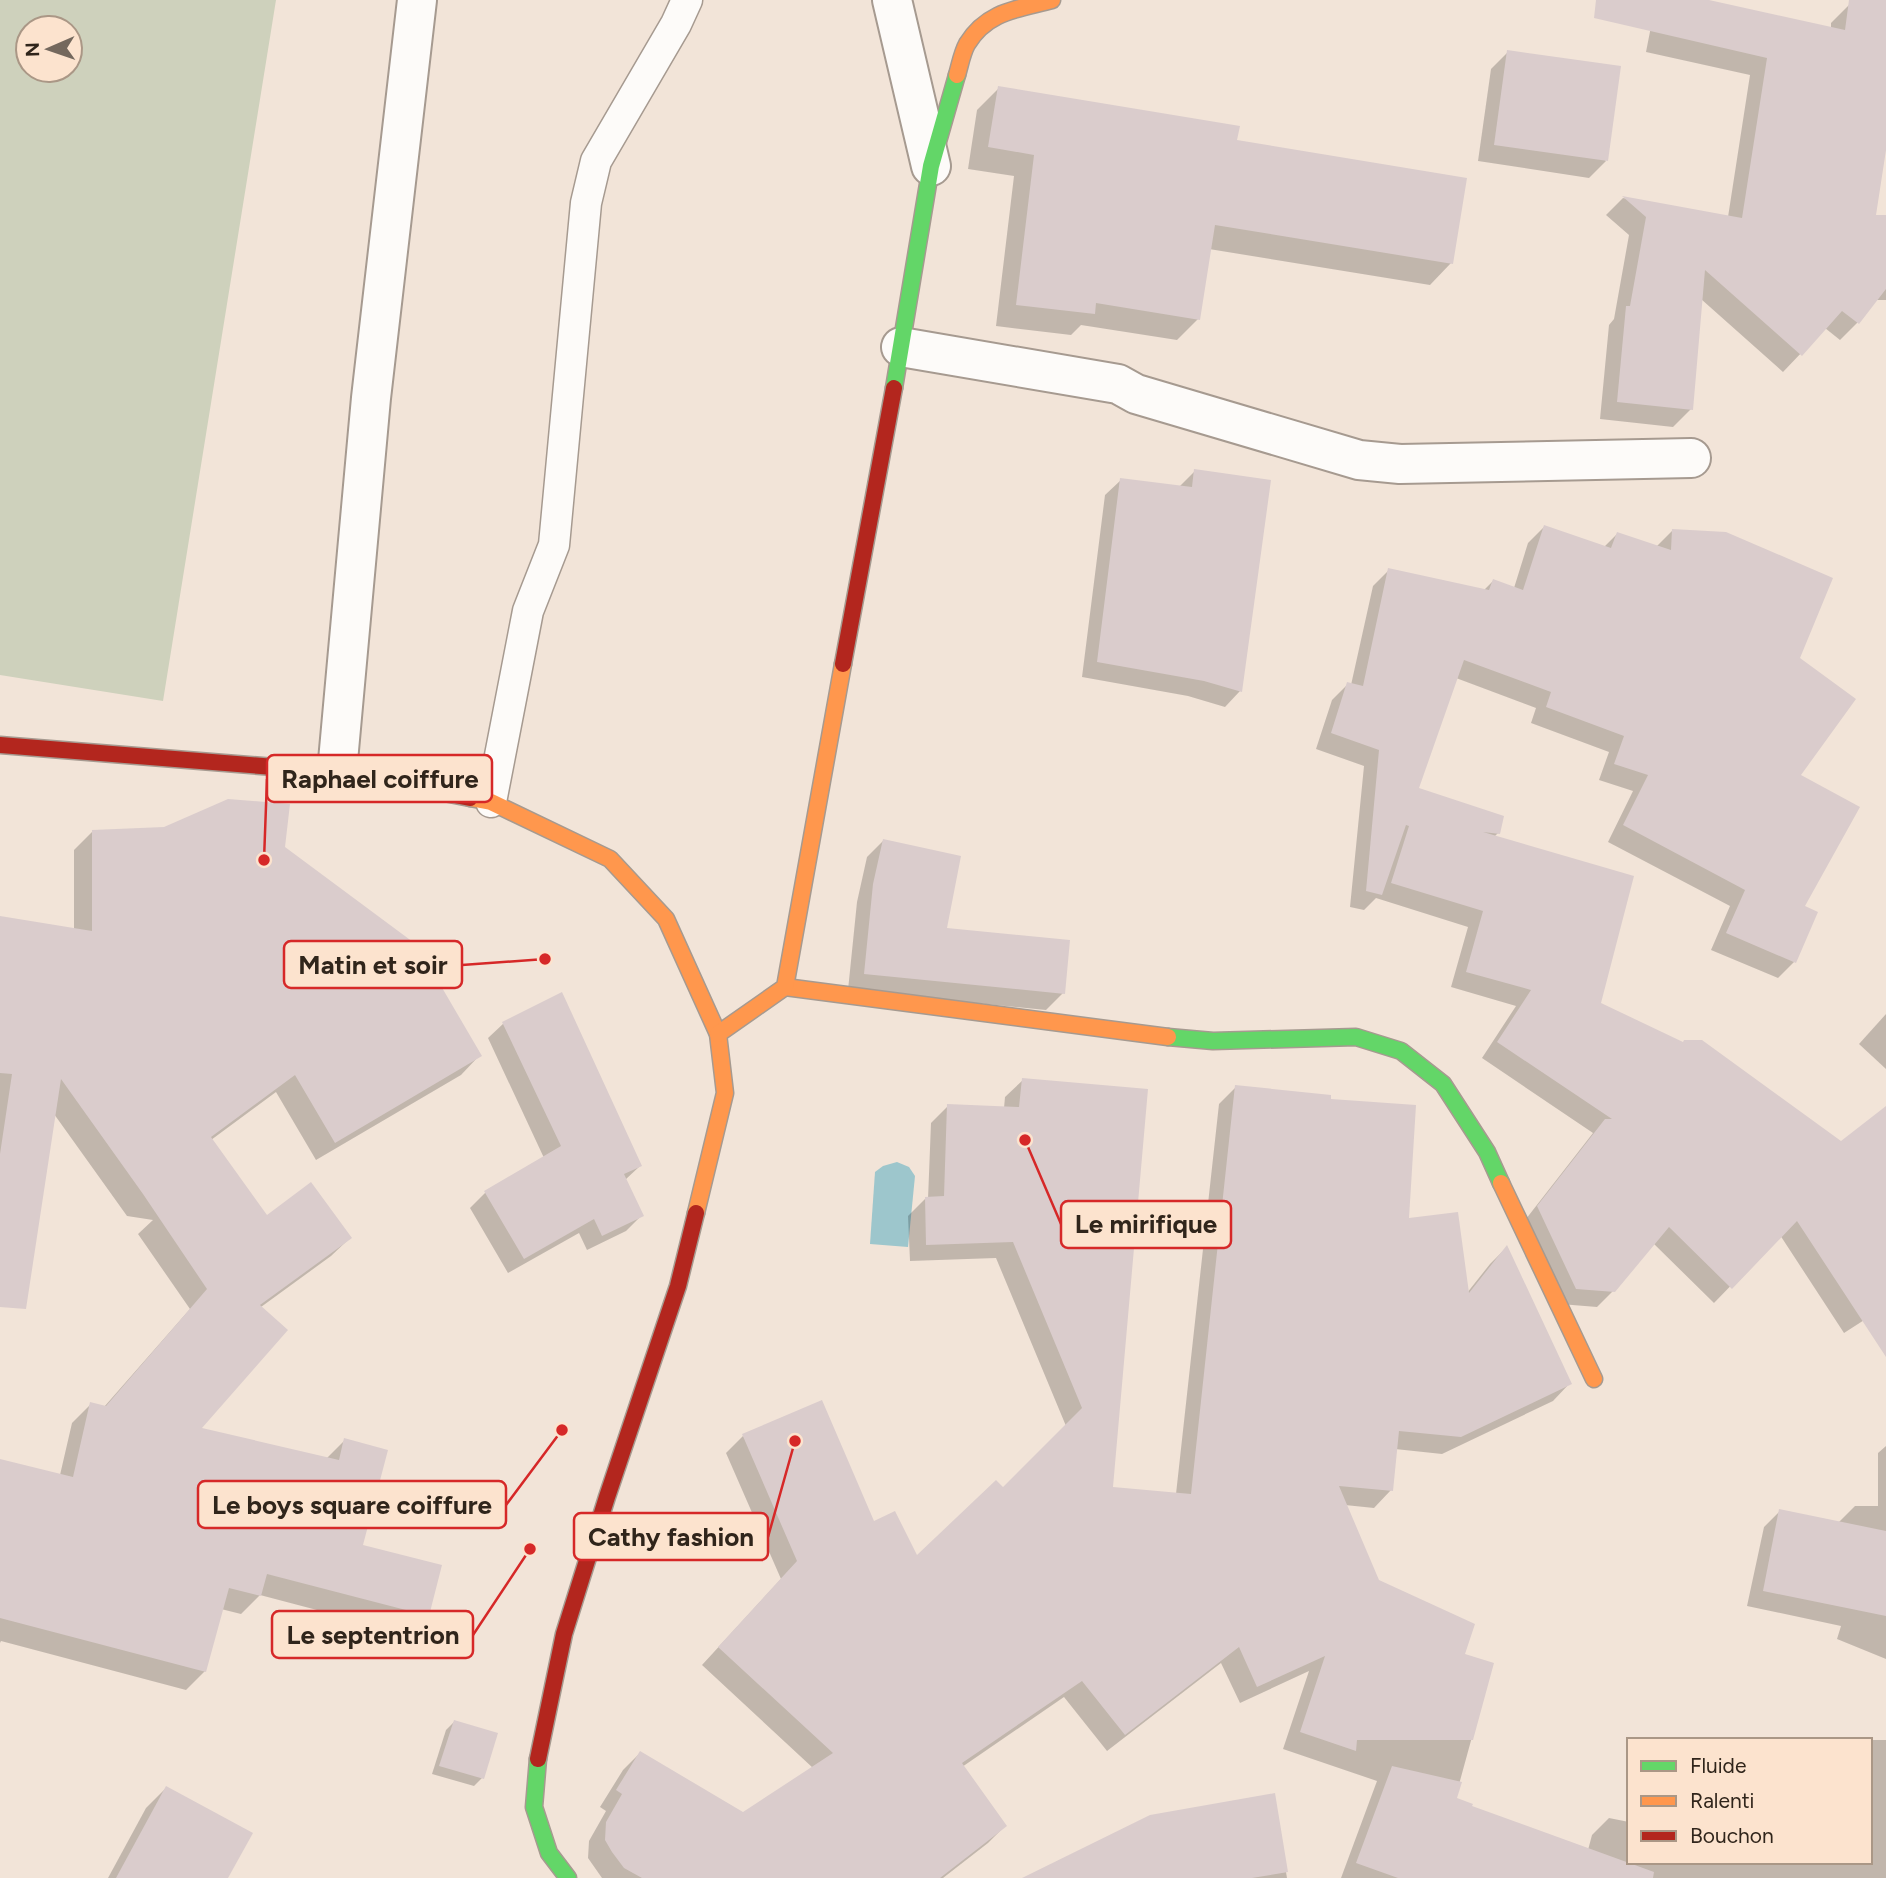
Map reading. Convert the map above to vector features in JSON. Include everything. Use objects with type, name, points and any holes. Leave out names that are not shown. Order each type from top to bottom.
[{"type":"street","points":[[337,772],[371,398],[416,0]]},
{"type":"street","points":[[892,0],[930,166]]},
{"type":"street","points":[[785,987],[901,347],[930,166],[966,46],[981,25],[1002,13],[1052,0]]},
{"type":"street","points":[[901,347],[1118,384],[1136,394],[1359,460],[1399,464],[1691,458]]},
{"type":"street","points":[[0,745],[337,772],[491,802],[610,859],[666,919],[718,1034],[725,1093],[678,1286],[564,1634],[538,1762],[534,1807],[548,1853],[568,1878]]},
{"type":"street","points":[[718,1034],[785,987],[1139,1034],[1213,1041],[1356,1037],[1401,1051],[1444,1084],[1487,1152],[1594,1378]]},
{"type":"lane","points":[[491,802],[528,611],[554,545],[586,203],[596,161],[676,24],[687,0]]},
{"type":"green space","points":[[0,0],[276,0],[163,701],[0,675]]},
{"type":"water","points":[[897,1162],[909,1167],[915,1176],[908,1247],[870,1244],[875,1172],[883,1166]]},
{"type":"building","points":[[1596,0],[1709,0],[1845,30],[1849,0],[1886,0],[1886,150],[1876,215],[1886,215],[1886,289],[1859,324],[1842,311],[1802,356],[1705,270],[1693,410],[1617,402],[1626,306],[1630,306],[1646,217],[1622,196],[1742,218],[1767,58],[1594,18]]},
{"type":"building","points":[[1507,50],[1621,66],[1608,161],[1494,145]]},
{"type":"building","points":[[998,86],[1240,126],[1237,140],[1467,178],[1453,264],[1215,225],[1200,320],[1096,303],[1095,314],[1016,305],[1034,155],[988,147]]},
{"type":"building","points":[[1194,469],[1271,480],[1242,692],[1204,681],[1097,662],[1120,478],[1192,487]]},
{"type":"building","points":[[1544,525],[1611,548],[1617,532],[1671,550],[1672,529],[1726,532],[1833,578],[1800,658],[1856,699],[1801,775],[1860,807],[1805,906],[1818,912],[1796,963],[1726,933],[1745,890],[1623,825],[1648,775],[1614,764],[1624,736],[1546,707],[1551,692],[1464,660],[1419,788],[1504,816],[1500,834],[1483,832],[1634,876],[1601,1003],[1683,1042],[1702,1040],[1841,1141],[1886,1106],[1886,1357],[1797,1221],[1732,1289],[1669,1227],[1615,1292],[1576,1289],[1537,1206],[1605,1119],[1612,1119],[1497,1042],[1531,990],[1466,972],[1483,911],[1391,883],[1409,826],[1406,825],[1382,895],[1366,891],[1379,750],[1331,733],[1347,682],[1363,686],[1388,568],[1489,590],[1493,579],[1523,590]]},
{"type":"building","points":[[228,799],[290,804],[285,847],[417,945],[482,1056],[335,1143],[295,1075],[211,1137],[267,1215],[311,1182],[352,1238],[260,1305],[288,1330],[202,1428],[339,1460],[344,1438],[388,1450],[363,1545],[442,1565],[429,1616],[267,1574],[261,1596],[229,1588],[206,1672],[0,1618],[0,1459],[73,1477],[90,1402],[106,1406],[207,1289],[61,1079],[26,1309],[0,1307],[0,1154],[12,1074],[0,1073],[0,916],[92,931],[92,830],[164,827]]},
{"type":"building","points":[[883,839],[961,856],[947,928],[1070,940],[1065,994],[864,974],[873,884]]},
{"type":"building","points":[[562,992],[642,1166],[624,1174],[644,1216],[602,1236],[594,1219],[524,1259],[484,1191],[561,1146],[502,1022]]},
{"type":"building","points":[[1022,1078],[1148,1089],[1113,1487],[1191,1494],[1235,1085],[1331,1095],[1331,1099],[1416,1105],[1409,1218],[1458,1212],[1469,1293],[1507,1245],[1572,1384],[1461,1437],[1399,1431],[1393,1491],[1339,1486],[1379,1580],[1475,1624],[1465,1654],[1494,1663],[1473,1740],[1357,1740],[1356,1751],[1300,1732],[1325,1656],[1257,1687],[1239,1647],[1125,1735],[1082,1681],[962,1763],[1007,1826],[940,1878],[642,1878],[624,1868],[605,1840],[606,1822],[622,1794],[616,1790],[640,1751],[743,1812],[833,1753],[718,1647],[797,1561],[742,1434],[822,1400],[874,1521],[895,1511],[917,1555],[996,1480],[1003,1487],[1082,1408],[1013,1242],[926,1245],[925,1197],[944,1196],[947,1104],[1019,1107]]},
{"type":"building","points":[[1779,1509],[1886,1531],[1886,1616],[1763,1591]]},
{"type":"building","points":[[454,1720],[498,1733],[484,1779],[439,1766]]},
{"type":"building","points":[[1392,1766],[1462,1782],[1457,1798],[1473,1804],[1472,1806],[1654,1872],[1653,1878],[1398,1878],[1356,1863]]},
{"type":"building","points":[[166,1786],[253,1833],[228,1878],[116,1878]]},
{"type":"building","points":[[1275,1793],[1288,1872],[1252,1878],[1022,1878],[1150,1815]]},
{"type":"traffic: fast","points":[[894,388],[931,166],[957,75]]},
{"type":"traffic: fast","points":[[1168,1037],[1213,1041],[1356,1037],[1401,1051],[1443,1084],[1487,1152],[1501,1183]]},
{"type":"traffic: fast","points":[[538,1759],[534,1807],[549,1853],[568,1878]]},
{"type":"traffic: slow","points":[[957,75],[967,44],[984,24],[1015,9],[1052,0]]},
{"type":"traffic: slow","points":[[718,1034],[785,987],[843,664]]},
{"type":"traffic: slow","points":[[470,798],[491,802],[610,859],[666,919],[718,1034],[725,1093],[696,1213]]},
{"type":"traffic: slow","points":[[785,987],[1168,1037]]},
{"type":"traffic: slow","points":[[1501,1183],[1594,1379]]},
{"type":"traffic: jam","points":[[843,664],[894,388]]},
{"type":"traffic: jam","points":[[0,745],[337,772],[470,798]]},
{"type":"traffic: jam","points":[[538,1759],[564,1634],[678,1286],[696,1213]]},
{"type":"place","name":"Raphael coiffure","points":[[264,860]]},
{"type":"place","name":"Matin et soir","points":[[545,959]]},
{"type":"place","name":"Le mirifique","points":[[1025,1140]]},
{"type":"place","name":"Le boys square coiffure","points":[[562,1430]]},
{"type":"place","name":"Cathy fashion","points":[[795,1441]]},
{"type":"place","name":"Le septentrion","points":[[530,1549]]}]
